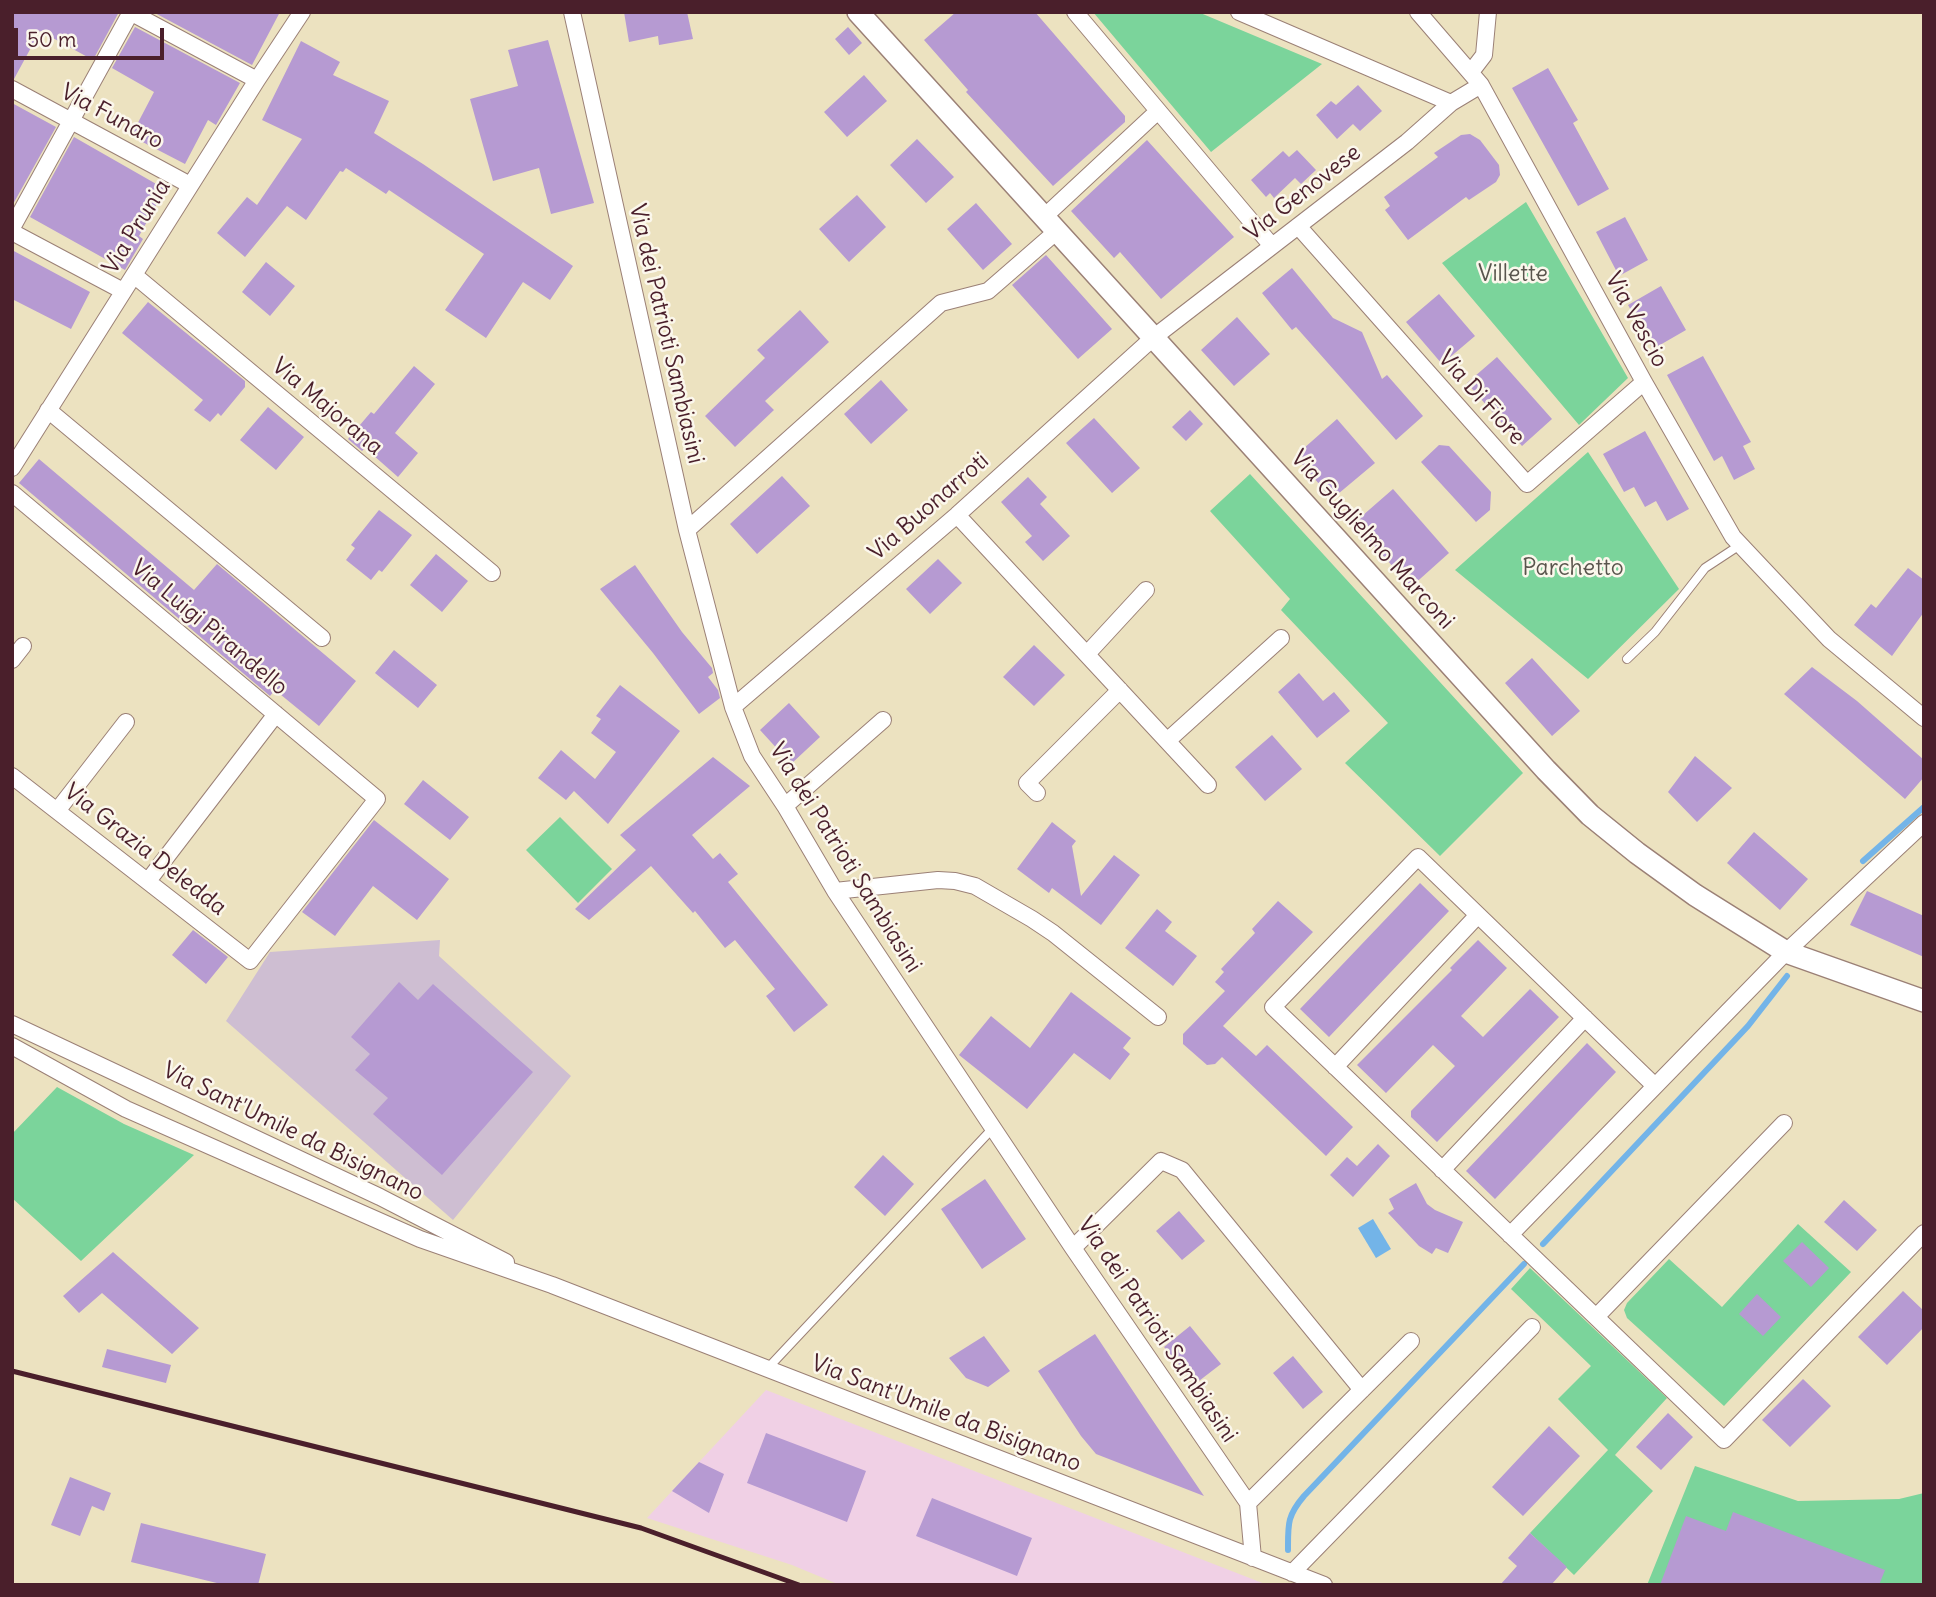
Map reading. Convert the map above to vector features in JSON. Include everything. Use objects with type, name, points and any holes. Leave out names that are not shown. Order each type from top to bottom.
[{"type":"main road","name":"Via Guglielmo Marconi","points":[[858,12],[1546,770],[1590,815],[1695,895],[1786,952],[1924,1001]]},
{"type":"street","points":[[123,291],[12,230],[131,12],[257,80]]},
{"type":"street","name":"Via Prunia","points":[[14,460],[302,12]]},
{"type":"street","name":"Via dei Patrioti Sambiasini","points":[[572,12],[687,530],[733,707],[752,756],[835,891],[1073,1248],[1248,1503],[1253,1558]]},
{"type":"street","points":[[1075,12],[1272,246]]},
{"type":"street","points":[[1239,12],[1451,103]]},
{"type":"street","name":"Via Vescio","points":[[1418,12],[1476,78],[1733,537],[1829,639],[1924,718]]},
{"type":"street","points":[[1476,78],[1484,55],[1488,12]]},
{"type":"street","name":"Via Genovese","points":[[1153,338],[1407,142],[1476,78]]},
{"type":"street","name":"Via Funaro","points":[[12,89],[190,185]]},
{"type":"street","points":[[687,530],[941,303],[988,291],[1158,111]]},
{"type":"street","name":"Via Di Fiore","points":[[1298,226],[1527,484],[1644,382]]},
{"type":"street","name":"Via Majorana","points":[[134,275],[492,573]]},
{"type":"street","name":"Via Buonarroti","points":[[733,707],[957,515],[1153,338]]},
{"type":"street","points":[[48,410],[323,638]]},
{"type":"street","name":"Via Luigi Pirandello","points":[[12,493],[377,799],[250,961]]},
{"type":"street","points":[[957,515],[1208,785]]},
{"type":"street","points":[[1087,654],[1146,590]]},
{"type":"street","points":[[1167,741],[1280,638]]},
{"type":"street","points":[[12,660],[23,646]]},
{"type":"street","points":[[1037,793],[1027,783],[1120,691]]},
{"type":"street","points":[[148,881],[276,714]]},
{"type":"street","points":[[785,806],[883,720]]},
{"type":"street","points":[[57,811],[126,722]]},
{"type":"street","name":"Via Grazia Deledda","points":[[12,776],[250,961]]},
{"type":"street","points":[[1510,1235],[1786,952],[1924,823]]},
{"type":"street","points":[[1655,1086],[1418,857],[1273,1007],[1724,1440],[1924,1233]]},
{"type":"street","points":[[835,891],[938,880],[955,880],[975,886],[1053,933],[1158,1017]]},
{"type":"street","points":[[1335,1067],[1478,915]]},
{"type":"street","points":[[1442,1170],[1586,1018]]},
{"type":"street","name":"Via Sant'Umile da Bisignano","points":[[12,1024],[380,1198],[552,1285]]},
{"type":"street","name":"Via Sant'Umile da Bisignano","points":[[12,1046],[126,1109],[419,1239],[552,1285],[1324,1585]]},
{"type":"street","points":[[1596,1317],[1784,1122]]},
{"type":"street","points":[[1073,1248],[1161,1161],[1182,1170],[1362,1390]]},
{"type":"street","points":[[1292,1573],[1532,1327]]},
{"type":"street","points":[[1248,1503],[1411,1341]]},
{"type":"lane","points":[[1627,659],[1655,632],[1705,568],[1740,545]]},
{"type":"lane","points":[[767,1369],[993,1128]]},
{"type":"shaded area","points":[[440,940],[439,956],[571,1076],[453,1220],[226,1021],[270,952]]},
{"type":"shaded area","points":[[766,1390],[1265,1585],[840,1585],[792,1565],[647,1518]]},
{"type":"green space","points":[[1093,12],[1198,12],[1322,64],[1211,152]]},
{"type":"green space","name":"Villette","points":[[1526,202],[1628,378],[1579,425],[1442,263]]},
{"type":"green space","name":"Parchetto","points":[[1588,452],[1679,589],[1588,679],[1455,570]]},
{"type":"green space","points":[[1250,474],[1523,773],[1440,856],[1345,763],[1388,723],[1281,610],[1290,599],[1210,511]]},
{"type":"green space","points":[[560,817],[612,869],[578,903],[526,850]]},
{"type":"green space","points":[[57,1087],[124,1124],[194,1155],[81,1261],[12,1198],[12,1134]]},
{"type":"green space","points":[[1798,1224],[1851,1272],[1724,1406],[1627,1318],[1624,1310],[1627,1303],[1669,1259],[1722,1307]]},
{"type":"green space","points":[[1530,1268],[1667,1398],[1615,1455],[1653,1491],[1574,1575],[1530,1533],[1608,1450],[1558,1399],[1591,1366],[1511,1289]]},
{"type":"green space","points":[[1695,1466],[1798,1501],[1899,1499],[1924,1493],[1924,1585],[1647,1585]]},
{"type":"water","points":[[1373,1219],[1391,1249],[1376,1258],[1358,1228]]},
{"type":"building","points":[[12,12],[119,12],[93,60],[40,31],[12,79]]},
{"type":"building","points":[[153,12],[280,12],[252,65]]},
{"type":"building","points":[[624,12],[687,12],[693,39],[659,45],[658,36],[629,42]]},
{"type":"building","points":[[956,12],[1035,12],[1125,116],[1125,122],[1053,186],[966,92],[968,90],[924,40]]},
{"type":"building","points":[[135,27],[240,83],[216,125],[208,120],[185,164],[131,136],[154,92],[112,68]]},
{"type":"building","points":[[848,27],[862,43],[849,55],[835,39]]},
{"type":"building","points":[[548,40],[594,203],[551,214],[539,168],[493,181],[470,99],[518,86],[508,50]]},
{"type":"building","points":[[301,41],[340,62],[333,75],[389,101],[374,133],[573,266],[550,300],[523,282],[486,338],[445,310],[484,254],[389,190],[386,194],[346,168],[343,172],[340,171],[306,220],[287,206],[245,257],[217,233],[247,197],[257,205],[302,139],[262,120]]},
{"type":"building","points":[[1548,68],[1578,120],[1573,123],[1609,189],[1578,206],[1512,88]]},
{"type":"building","points":[[864,75],[887,101],[847,137],[824,112]]},
{"type":"building","points":[[1358,85],[1382,111],[1360,131],[1353,124],[1337,139],[1316,115],[1331,101],[1336,105]]},
{"type":"building","points":[[12,103],[56,127],[12,206]]},
{"type":"building","points":[[1470,134],[1480,140],[1499,165],[1500,175],[1496,182],[1469,200],[1466,197],[1408,240],[1385,210],[1390,206],[1384,197],[1438,157],[1434,153],[1461,135]]},
{"type":"building","points":[[74,137],[165,189],[139,236],[143,239],[125,270],[30,217]]},
{"type":"building","points":[[917,139],[954,177],[926,203],[890,165]]},
{"type":"building","points":[[1147,140],[1234,237],[1161,299],[1120,252],[1114,258],[1071,211]]},
{"type":"building","points":[[1297,150],[1316,170],[1301,184],[1295,178],[1274,198],[1270,193],[1266,197],[1251,180],[1283,151],[1289,157]]},
{"type":"building","points":[[857,195],[886,227],[849,262],[819,229]]},
{"type":"building","points":[[976,203],[1012,244],[983,270],[947,229]]},
{"type":"building","points":[[1625,217],[1648,260],[1619,276],[1596,232]]},
{"type":"building","points":[[12,250],[90,292],[71,329],[12,299]]},
{"type":"building","points":[[1046,255],[1112,329],[1078,359],[1012,285]]},
{"type":"building","points":[[266,262],[295,286],[270,316],[242,292]]},
{"type":"building","points":[[1292,268],[1333,318],[1362,332],[1382,379],[1387,375],[1423,416],[1396,440],[1296,327],[1292,330],[1262,293]]},
{"type":"building","points":[[1661,286],[1686,330],[1653,349],[1628,305]]},
{"type":"building","points":[[1439,294],[1475,336],[1442,364],[1406,322]]},
{"type":"building","points":[[148,302],[245,381],[245,387],[221,416],[218,413],[210,422],[194,410],[203,400],[122,333]]},
{"type":"building","points":[[800,310],[829,342],[765,401],[774,410],[735,447],[705,416],[765,358],[757,350]]},
{"type":"building","points":[[1237,317],[1270,354],[1234,386],[1201,350]]},
{"type":"building","points":[[1703,356],[1751,442],[1743,446],[1755,469],[1734,480],[1722,456],[1714,461],[1667,375]]},
{"type":"building","points":[[1497,357],[1552,419],[1522,446],[1467,383]]},
{"type":"building","points":[[414,366],[435,384],[395,433],[418,453],[398,477],[365,448],[362,451],[348,439],[371,412],[374,414]]},
{"type":"building","points":[[881,380],[908,410],[871,444],[844,414]]},
{"type":"building","points":[[268,407],[304,437],[276,470],[240,440]]},
{"type":"building","points":[[1190,410],[1203,424],[1186,441],[1172,427]]},
{"type":"building","points":[[1094,418],[1140,468],[1112,493],[1066,443]]},
{"type":"building","points":[[1337,419],[1375,463],[1332,499],[1295,456]]},
{"type":"building","points":[[1645,431],[1689,509],[1667,521],[1656,501],[1645,507],[1634,487],[1624,492],[1603,454]]},
{"type":"building","points":[[1439,445],[1449,446],[1491,492],[1490,510],[1476,522],[1421,462]]},
{"type":"building","points":[[39,459],[194,590],[217,564],[356,681],[319,726],[275,690],[270,696],[19,483]]},
{"type":"building","points":[[782,476],[810,506],[757,554],[730,524]]},
{"type":"building","points":[[1028,477],[1047,497],[1040,504],[1070,536],[1043,561],[1025,542],[1032,536],[1001,502]]},
{"type":"building","points":[[1393,489],[1449,553],[1411,587],[1354,523]]},
{"type":"building","points":[[379,510],[412,535],[382,572],[379,570],[371,580],[346,560],[355,548],[351,545]]},
{"type":"building","points":[[436,554],[468,581],[442,612],[410,585]]},
{"type":"building","points":[[938,559],[962,583],[930,614],[906,589]]},
{"type":"building","points":[[635,565],[682,632],[712,668],[713,673],[708,677],[718,690],[720,698],[699,714],[600,589]]},
{"type":"building","points":[[1908,568],[1924,580],[1924,612],[1892,656],[1854,625],[1871,604],[1876,608]]},
{"type":"building","points":[[1034,645],[1065,675],[1034,706],[1003,677]]},
{"type":"building","points":[[394,650],[437,685],[418,708],[375,673]]},
{"type":"building","points":[[1532,658],[1580,711],[1552,736],[1505,683]]},
{"type":"building","points":[[1812,667],[1857,701],[1924,760],[1924,777],[1905,799],[1784,694]]},
{"type":"building","points":[[1299,673],[1323,701],[1334,692],[1350,711],[1317,738],[1278,692]]},
{"type":"building","points":[[620,685],[680,731],[608,824],[574,791],[566,800],[538,778],[561,750],[595,779],[616,752],[591,733],[601,719],[596,716]]},
{"type":"building","points":[[789,703],[820,737],[791,764],[760,730]]},
{"type":"building","points":[[1272,735],[1302,769],[1265,801],[1235,767]]},
{"type":"building","points":[[1695,756],[1732,788],[1697,822],[1668,792]]},
{"type":"building","points":[[713,757],[750,786],[692,835],[713,859],[720,853],[738,874],[728,882],[828,1005],[794,1032],[766,996],[775,989],[735,940],[725,948],[695,911],[693,913],[651,866],[589,920],[575,909],[636,850],[620,835]]},
{"type":"building","points":[[423,780],[469,817],[450,840],[404,804]]},
{"type":"building","points":[[374,820],[449,879],[417,920],[373,886],[335,936],[302,912]]},
{"type":"building","points":[[1052,822],[1076,841],[1072,846],[1081,896],[1114,855],[1140,875],[1101,925],[1052,888],[1049,893],[1017,869]]},
{"type":"building","points":[[1754,832],[1808,879],[1780,910],[1727,863]]},
{"type":"building","points":[[1420,883],[1449,911],[1329,1037],[1300,1009]]},
{"type":"building","points":[[1867,891],[1924,916],[1924,957],[1850,925]]},
{"type":"building","points":[[1278,901],[1313,932],[1223,1026],[1256,1056],[1267,1045],[1353,1127],[1326,1156],[1222,1057],[1215,1064],[1207,1065],[1183,1044],[1183,1034],[1225,991],[1215,982],[1224,972],[1221,969],[1255,933],[1252,929]]},
{"type":"building","points":[[1157,909],[1172,922],[1165,931],[1197,956],[1173,986],[1125,948]]},
{"type":"building","points":[[193,930],[228,957],[206,984],[172,955]]},
{"type":"building","points":[[1478,940],[1507,968],[1461,1016],[1483,1037],[1530,989],[1559,1017],[1437,1142],[1411,1117],[1411,1111],[1455,1066],[1433,1045],[1386,1093],[1357,1065],[1452,970],[1450,968]]},
{"type":"building","points":[[399,982],[418,1000],[433,984],[533,1072],[442,1175],[373,1114],[388,1098],[355,1070],[370,1054],[351,1037]]},
{"type":"building","points":[[1071,992],[1131,1038],[1123,1048],[1130,1054],[1110,1080],[1074,1053],[1027,1109],[959,1055],[991,1016],[1030,1048]]},
{"type":"building","points":[[1587,1043],[1616,1072],[1495,1199],[1466,1171]]},
{"type":"building","points":[[1378,1144],[1390,1156],[1353,1197],[1330,1175],[1347,1157],[1357,1166]]},
{"type":"building","points":[[883,1155],[914,1184],[885,1216],[854,1187]]},
{"type":"building","points":[[985,1179],[1026,1239],[982,1269],[941,1209]]},
{"type":"building","points":[[1416,1183],[1427,1204],[1463,1222],[1448,1253],[1436,1248],[1432,1254],[1419,1246],[1388,1213],[1394,1209],[1389,1199]]},
{"type":"building","points":[[1844,1200],[1877,1230],[1857,1251],[1824,1222]]},
{"type":"building","points":[[1179,1211],[1205,1241],[1182,1260],[1156,1231]]},
{"type":"building","points":[[1802,1242],[1829,1268],[1811,1287],[1783,1261]]},
{"type":"building","points":[[113,1252],[199,1328],[172,1354],[102,1293],[79,1313],[63,1296]]},
{"type":"building","points":[[1903,1291],[1924,1311],[1924,1327],[1887,1365],[1858,1337]]},
{"type":"building","points":[[1757,1294],[1781,1317],[1763,1336],[1739,1314]]},
{"type":"building","points":[[1190,1326],[1221,1364],[1195,1384],[1164,1347]]},
{"type":"building","points":[[1095,1334],[1204,1496],[1096,1454],[1081,1436],[1038,1371]]},
{"type":"building","points":[[984,1336],[1010,1371],[988,1387],[966,1378],[949,1358]]},
{"type":"building","points":[[107,1349],[171,1365],[166,1383],[102,1367]]},
{"type":"building","points":[[1293,1356],[1323,1392],[1303,1409],[1273,1373]]},
{"type":"building","points":[[1803,1379],[1831,1406],[1790,1447],[1762,1420]]},
{"type":"building","points":[[1668,1413],[1693,1437],[1661,1470],[1636,1447]]},
{"type":"building","points":[[1549,1426],[1580,1456],[1523,1516],[1492,1487]]},
{"type":"building","points":[[766,1433],[866,1471],[847,1522],[747,1483]]},
{"type":"building","points":[[699,1462],[724,1474],[709,1513],[672,1491]]},
{"type":"building","points":[[70,1477],[111,1493],[104,1511],[92,1506],[80,1536],[51,1525]]},
{"type":"building","points":[[932,1498],[1032,1538],[1017,1576],[916,1536]]},
{"type":"building","points":[[1733,1512],[1885,1570],[1879,1585],[1660,1585],[1686,1516],[1726,1531]]},
{"type":"building","points":[[141,1523],[266,1554],[258,1585],[225,1585],[131,1562]]},
{"type":"building","points":[[1530,1533],[1567,1567],[1551,1585],[1500,1585],[1517,1566],[1508,1558]]},
{"type":"waterway","points":[[1863,861],[1924,807]]},
{"type":"waterway","points":[[1543,1244],[1748,1026],[1787,976]]},
{"type":"waterway","points":[[1288,1550],[1290,1521],[1294,1509],[1304,1496],[1524,1264]]},
{"type":"railway","points":[[12,1371],[641,1528],[799,1585]]}]
